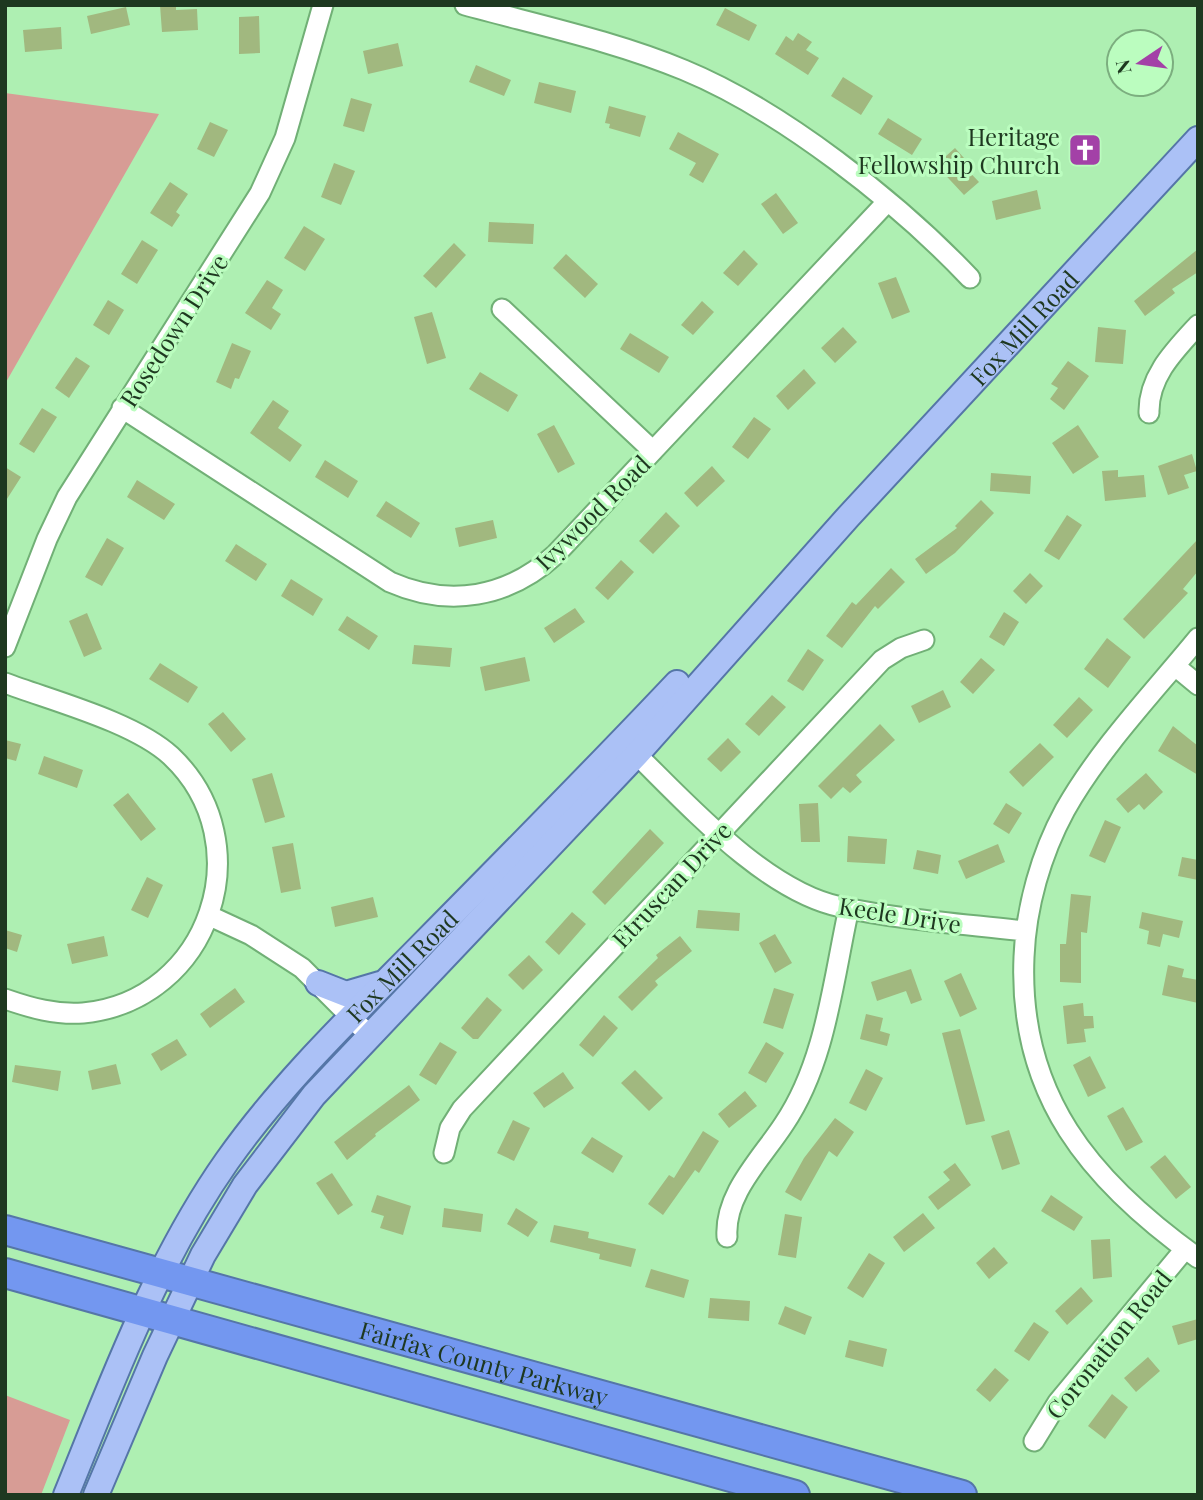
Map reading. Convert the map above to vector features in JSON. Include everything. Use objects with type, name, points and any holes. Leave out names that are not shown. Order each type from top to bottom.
[{"type":"highway","name":"Fairfax County Parkway","points":[[5,1230],[962,1495]]},
{"type":"highway","name":"Fairfax County Parkway","points":[[5,1273],[795,1495]]},
{"type":"main road","name":"Fox Mill Road","points":[[66,1495],[144,1312],[223,1218],[271,1149],[314,1095],[371,1037],[630,748],[1198,139]]},
{"type":"main road","name":"Fox Mill Road","points":[[96,1495],[171,1320],[183,1232],[226,1162],[281,1090],[351,1017],[630,748]]},
{"type":"main road","points":[[318,983],[352,994],[387,981]]},
{"type":"street","name":"Rosedown Drive","points":[[5,647],[47,539],[67,497],[265,182],[285,138],[323,5]]},
{"type":"street","points":[[465,5],[635,53],[684,70],[769,115],[887,202],[936,242],[970,278]]},
{"type":"street","name":"Ivywood Road","points":[[122,408],[390,582],[433,597],[476,596],[496,591],[533,573],[556,554],[887,202]]},
{"type":"street","points":[[502,309],[653,451]]},
{"type":"street","points":[[1149,413],[1151,388],[1156,376],[1198,326]]},
{"type":"street","points":[[1191,1253],[1124,1199],[1073,1142],[1053,1107],[1037,1069],[1027,1029],[1023,987],[1025,931],[1052,838],[1065,811],[1098,761],[1198,638]]},
{"type":"street","name":"Etruscan Drive","points":[[443,1153],[450,1128],[461,1109],[720,832],[882,660],[901,648],[925,640]]},
{"type":"street","points":[[1175,666],[1198,685]]},
{"type":"street","points":[[5,683],[142,736],[182,768],[200,796],[215,841],[218,872],[210,916],[176,968],[135,999],[97,1011],[70,1014],[42,1011],[5,999]]},
{"type":"street","name":"Keele Drive","points":[[630,748],[720,832],[777,879],[810,896],[849,908],[1025,931]]},
{"type":"street","points":[[727,1237],[728,1212],[734,1197],[786,1121],[809,1078],[849,908]]},
{"type":"street","points":[[210,916],[277,950],[318,983],[371,1037]]},
{"type":"street","name":"Coronation Road","points":[[1034,1441],[1058,1402],[1191,1253]]},
{"type":"shaded area","points":[[5,93],[159,114],[5,384]]},
{"type":"shaded area","points":[[5,1395],[70,1420],[41,1495],[5,1495]]},
{"type":"building","points":[[160,5],[176,5],[176,10],[197,9],[198,30],[162,32]]},
{"type":"building","points":[[126,7],[130,25],[91,34],[87,16]]},
{"type":"building","points":[[725,8],[757,25],[749,41],[716,25]]},
{"type":"building","points":[[259,16],[260,53],[239,54],[239,17]]},
{"type":"building","points":[[61,27],[62,49],[25,52],[23,30]]},
{"type":"building","points":[[798,33],[812,42],[806,50],[819,58],[808,75],[775,54],[786,36],[793,41]]},
{"type":"building","points":[[398,43],[403,66],[368,74],[363,51]]},
{"type":"building","points":[[476,65],[511,80],[504,96],[469,82]]},
{"type":"building","points":[[843,77],[873,96],[861,115],[831,96]]},
{"type":"building","points":[[539,82],[576,91],[571,113],[534,103]]},
{"type":"building","points":[[351,98],[372,104],[364,132],[343,126]]},
{"type":"building","points":[[609,106],[646,116],[640,137],[609,128],[610,124],[605,123]]},
{"type":"building","points":[[888,118],[922,139],[912,155],[878,134]]},
{"type":"building","points":[[210,122],[228,130],[214,157],[197,149]]},
{"type":"building","points":[[678,132],[719,154],[703,183],[689,175],[696,163],[669,149]]},
{"type":"building","points":[[955,148],[964,158],[960,162],[979,182],[964,195],[936,165]]},
{"type":"building","points":[[334,163],[355,171],[341,205],[321,197]]},
{"type":"building","points":[[170,182],[188,194],[176,212],[180,215],[172,227],[150,213]]},
{"type":"building","points":[[1037,190],[1041,209],[996,220],[992,201]]},
{"type":"building","points":[[776,193],[798,223],[783,234],[761,204]]},
{"type":"building","points":[[489,222],[534,224],[533,244],[488,242]]},
{"type":"building","points":[[304,226],[325,239],[305,271],[284,258]]},
{"type":"building","points":[[142,240],[158,250],[137,284],[121,274]]},
{"type":"building","points":[[454,243],[466,255],[436,288],[423,276]]},
{"type":"building","points":[[1198,249],[1198,272],[1172,289],[1175,293],[1145,316],[1134,301]]},
{"type":"building","points":[[744,250],[758,264],[738,286],[723,273]]},
{"type":"building","points":[[566,254],[598,284],[585,298],[553,268]]},
{"type":"building","points":[[896,277],[910,312],[892,319],[878,283]]},
{"type":"building","points":[[267,280],[283,290],[272,308],[281,314],[271,330],[245,313]]},
{"type":"building","points":[[108,300],[124,310],[109,335],[93,325]]},
{"type":"building","points":[[702,301],[714,312],[693,335],[681,325]]},
{"type":"building","points":[[432,312],[446,358],[427,364],[414,317]]},
{"type":"building","points":[[843,327],[857,342],[835,363],[821,348]]},
{"type":"building","points":[[1098,327],[1126,330],[1123,364],[1095,362]]},
{"type":"building","points":[[630,333],[669,357],[659,373],[620,349]]},
{"type":"building","points":[[232,343],[251,351],[239,379],[235,378],[231,389],[216,382]]},
{"type":"building","points":[[76,357],[90,366],[69,398],[55,388]]},
{"type":"building","points":[[1068,361],[1089,376],[1064,410],[1050,399],[1058,388],[1051,384]]},
{"type":"building","points":[[804,369],[816,383],[788,410],[776,396]]},
{"type":"building","points":[[480,372],[518,395],[508,412],[469,389]]},
{"type":"building","points":[[273,400],[289,411],[278,428],[302,445],[290,462],[250,433]]},
{"type":"building","points":[[42,408],[57,417],[34,453],[19,444]]},
{"type":"building","points":[[754,417],[771,429],[748,459],[732,447]]},
{"type":"building","points":[[554,425],[575,464],[558,473],[537,434]]},
{"type":"building","points":[[1078,425],[1099,457],[1073,474],[1052,443]]},
{"type":"building","points":[[1192,454],[1197,471],[1184,475],[1189,488],[1168,495],[1158,466]]},
{"type":"building","points":[[325,460],[358,481],[348,498],[315,477]]},
{"type":"building","points":[[712,466],[725,481],[697,507],[684,493]]},
{"type":"building","points":[[5,467],[21,477],[5,502]]},
{"type":"building","points":[[1118,470],[1118,477],[1144,475],[1146,497],[1105,501],[1102,471]]},
{"type":"building","points":[[991,473],[1031,476],[1030,494],[990,491]]},
{"type":"building","points":[[137,480],[175,504],[164,520],[127,497]]},
{"type":"building","points":[[981,500],[994,513],[955,553],[926,574],[915,559],[957,528],[955,526]]},
{"type":"building","points":[[386,501],[420,523],[411,538],[376,516]]},
{"type":"building","points":[[666,512],[680,526],[653,554],[639,541]]},
{"type":"building","points":[[1067,515],[1082,525],[1059,560],[1044,551]]},
{"type":"building","points":[[493,520],[497,538],[459,547],[455,528]]},
{"type":"building","points":[[107,538],[124,548],[102,586],[85,577]]},
{"type":"building","points":[[1198,539],[1198,571],[1183,589],[1188,593],[1144,639],[1123,619]]},
{"type":"building","points":[[236,544],[267,564],[256,581],[225,561]]},
{"type":"building","points":[[621,560],[634,572],[608,600],[595,588]]},
{"type":"building","points":[[891,568],[905,582],[878,609],[875,606],[842,648],[826,636],[852,602],[856,605]]},
{"type":"building","points":[[1030,573],[1043,586],[1026,604],[1013,591]]},
{"type":"building","points":[[291,579],[323,599],[313,616],[281,596]]},
{"type":"building","points":[[575,608],[585,622],[554,643],[544,628]]},
{"type":"building","points":[[1004,612],[1019,622],[1004,646],[989,637]]},
{"type":"building","points":[[87,613],[102,649],[84,657],[69,621]]},
{"type":"building","points":[[347,616],[378,636],[369,650],[338,630]]},
{"type":"building","points":[[1107,638],[1131,657],[1108,688],[1084,669]]},
{"type":"building","points":[[414,645],[452,648],[450,667],[412,664]]},
{"type":"building","points":[[808,649],[824,660],[803,691],[787,681]]},
{"type":"building","points":[[525,657],[530,681],[485,691],[480,667]]},
{"type":"building","points":[[981,658],[995,670],[973,694],[960,682]]},
{"type":"building","points":[[160,663],[198,687],[188,703],[149,679]]},
{"type":"building","points":[[943,690],[951,707],[919,723],[911,706]]},
{"type":"building","points":[[772,695],[786,707],[759,736],[745,724]]},
{"type":"building","points":[[1079,697],[1093,710],[1067,738],[1053,725]]},
{"type":"building","points":[[223,712],[246,739],[231,752],[208,724]]},
{"type":"building","points":[[880,724],[895,740],[856,775],[862,782],[850,793],[843,787],[831,799],[818,786]]},
{"type":"building","points":[[1173,726],[1198,746],[1198,775],[1158,751]]},
{"type":"building","points":[[728,738],[741,752],[721,772],[707,759]]},
{"type":"building","points":[[5,740],[21,744],[16,761],[5,758]]},
{"type":"building","points":[[1040,743],[1054,757],[1023,787],[1009,772]]},
{"type":"building","points":[[44,756],[83,770],[77,788],[38,774]]},
{"type":"building","points":[[272,773],[285,817],[265,823],[252,779]]},
{"type":"building","points":[[1146,773],[1163,792],[1144,810],[1139,804],[1128,813],[1116,799]]},
{"type":"building","points":[[128,793],[156,829],[141,841],[113,805]]},
{"type":"building","points":[[818,803],[820,842],[801,842],[799,804]]},
{"type":"building","points":[[1006,803],[1022,813],[1009,834],[993,824]]},
{"type":"building","points":[[1105,820],[1121,827],[1105,863],[1089,856]]},
{"type":"building","points":[[650,829],[664,843],[605,905],[592,892]]},
{"type":"building","points":[[848,836],[887,839],[885,864],[847,862]]},
{"type":"building","points":[[293,843],[301,889],[281,893],[272,847]]},
{"type":"building","points":[[998,844],[1005,862],[966,879],[958,861]]},
{"type":"building","points":[[917,850],[941,855],[938,874],[913,869]]},
{"type":"building","points":[[1182,857],[1198,860],[1198,880],[1178,876]]},
{"type":"building","points":[[147,877],[163,885],[148,918],[131,910]]},
{"type":"building","points":[[1071,894],[1091,896],[1087,933],[1081,932],[1081,983],[1060,982],[1060,944],[1066,944]]},
{"type":"building","points":[[373,897],[378,917],[335,927],[331,907]]},
{"type":"building","points":[[698,910],[740,913],[739,931],[696,928]]},
{"type":"building","points":[[572,912],[586,924],[559,955],[545,942]]},
{"type":"building","points":[[1142,912],[1183,921],[1179,938],[1163,934],[1160,947],[1147,944],[1149,931],[1139,928]]},
{"type":"building","points":[[5,930],[22,935],[17,952],[5,948]]},
{"type":"building","points":[[775,934],[792,963],[775,973],[759,943]]},
{"type":"building","points":[[104,936],[108,956],[72,964],[67,944]]},
{"type":"building","points":[[680,936],[692,951],[655,981],[658,985],[632,1011],[618,997],[658,958],[656,955]]},
{"type":"building","points":[[529,955],[543,970],[523,990],[508,975]]},
{"type":"building","points":[[1168,965],[1184,969],[1182,977],[1198,980],[1198,1003],[1162,995]]},
{"type":"building","points":[[911,969],[922,1000],[911,1004],[906,991],[877,1001],[871,982]]},
{"type":"building","points":[[961,973],[977,1009],[960,1017],[944,981]]},
{"type":"building","points":[[235,988],[245,1002],[210,1028],[200,1014]]},
{"type":"building","points":[[774,988],[794,994],[783,1029],[763,1023]]},
{"type":"building","points":[[487,997],[502,1010],[478,1039],[473,1039],[461,1028]]},
{"type":"building","points":[[1083,1003],[1084,1016],[1093,1016],[1094,1028],[1084,1029],[1086,1042],[1067,1044],[1063,1006]]},
{"type":"building","points":[[866,1014],[883,1018],[880,1031],[890,1034],[887,1046],[860,1039]]},
{"type":"building","points":[[604,1015],[618,1028],[593,1057],[579,1045]]},
{"type":"building","points":[[960,1029],[985,1121],[966,1125],[942,1033]]},
{"type":"building","points":[[177,1039],[187,1055],[161,1071],[151,1054]]},
{"type":"building","points":[[440,1042],[457,1052],[436,1085],[419,1075]]},
{"type":"building","points":[[766,1042],[784,1053],[766,1083],[748,1073]]},
{"type":"building","points":[[1090,1056],[1106,1088],[1088,1097],[1073,1065]]},
{"type":"building","points":[[116,1064],[121,1084],[92,1090],[88,1071]]},
{"type":"building","points":[[15,1065],[61,1071],[58,1091],[12,1082]]},
{"type":"building","points":[[866,1069],[883,1078],[866,1111],[849,1103]]},
{"type":"building","points":[[635,1070],[663,1098],[649,1111],[621,1083]]},
{"type":"building","points":[[563,1072],[574,1088],[544,1108],[533,1093]]},
{"type":"building","points":[[409,1085],[420,1100],[375,1134],[376,1136],[347,1160],[334,1142]]},
{"type":"building","points":[[745,1091],[757,1106],[729,1128],[718,1114]]},
{"type":"building","points":[[1123,1107],[1143,1142],[1126,1151],[1107,1116]]},
{"type":"building","points":[[835,1118],[854,1132],[837,1157],[829,1151],[801,1201],[785,1192],[804,1158]]},
{"type":"building","points":[[513,1120],[530,1128],[514,1161],[497,1153]]},
{"type":"building","points":[[1009,1130],[1020,1164],[1002,1170],[991,1136]]},
{"type":"building","points":[[703,1131],[719,1141],[699,1173],[695,1170],[663,1215],[648,1204],[669,1175],[674,1178]]},
{"type":"building","points":[[592,1137],[623,1156],[613,1173],[581,1153]]},
{"type":"building","points":[[1165,1155],[1191,1187],[1176,1199],[1150,1167]]},
{"type":"building","points":[[955,1163],[971,1185],[938,1210],[928,1197],[950,1180],[943,1172]]},
{"type":"building","points":[[332,1173],[353,1205],[338,1215],[316,1183]]},
{"type":"building","points":[[377,1195],[411,1206],[403,1235],[380,1228],[384,1216],[371,1212]]},
{"type":"building","points":[[1051,1195],[1083,1217],[1074,1231],[1041,1211]]},
{"type":"building","points":[[444,1208],[483,1214],[481,1232],[442,1227]]},
{"type":"building","points":[[516,1208],[538,1222],[528,1237],[507,1224]]},
{"type":"building","points":[[923,1213],[935,1228],[904,1252],[893,1237]]},
{"type":"building","points":[[785,1214],[802,1217],[796,1258],[778,1255]]},
{"type":"building","points":[[554,1225],[589,1232],[588,1238],[636,1249],[631,1267],[599,1259],[600,1254],[550,1242]]},
{"type":"building","points":[[1110,1239],[1112,1277],[1093,1279],[1091,1240]]},
{"type":"building","points":[[994,1247],[1008,1263],[989,1279],[976,1263]]},
{"type":"building","points":[[869,1253],[885,1263],[863,1298],[847,1288]]},
{"type":"building","points":[[651,1269],[689,1280],[684,1298],[645,1287]]},
{"type":"building","points":[[1081,1287],[1093,1301],[1067,1325],[1055,1311]]},
{"type":"building","points":[[710,1298],[750,1301],[749,1321],[708,1318]]},
{"type":"building","points":[[785,1306],[812,1317],[805,1335],[778,1324]]},
{"type":"building","points":[[1198,1319],[1198,1339],[1178,1345],[1172,1326]]},
{"type":"building","points":[[1034,1322],[1049,1332],[1029,1361],[1014,1351]]},
{"type":"building","points":[[849,1340],[887,1349],[883,1367],[845,1357]]},
{"type":"building","points":[[1148,1357],[1160,1371],[1136,1392],[1124,1378]]},
{"type":"building","points":[[995,1368],[1009,1380],[990,1402],[976,1390]]},
{"type":"building","points":[[1112,1394],[1128,1407],[1105,1439],[1088,1426]]},
{"type":"place","name":"Heritage Fellowship Church","points":[[1085,150]]}]
